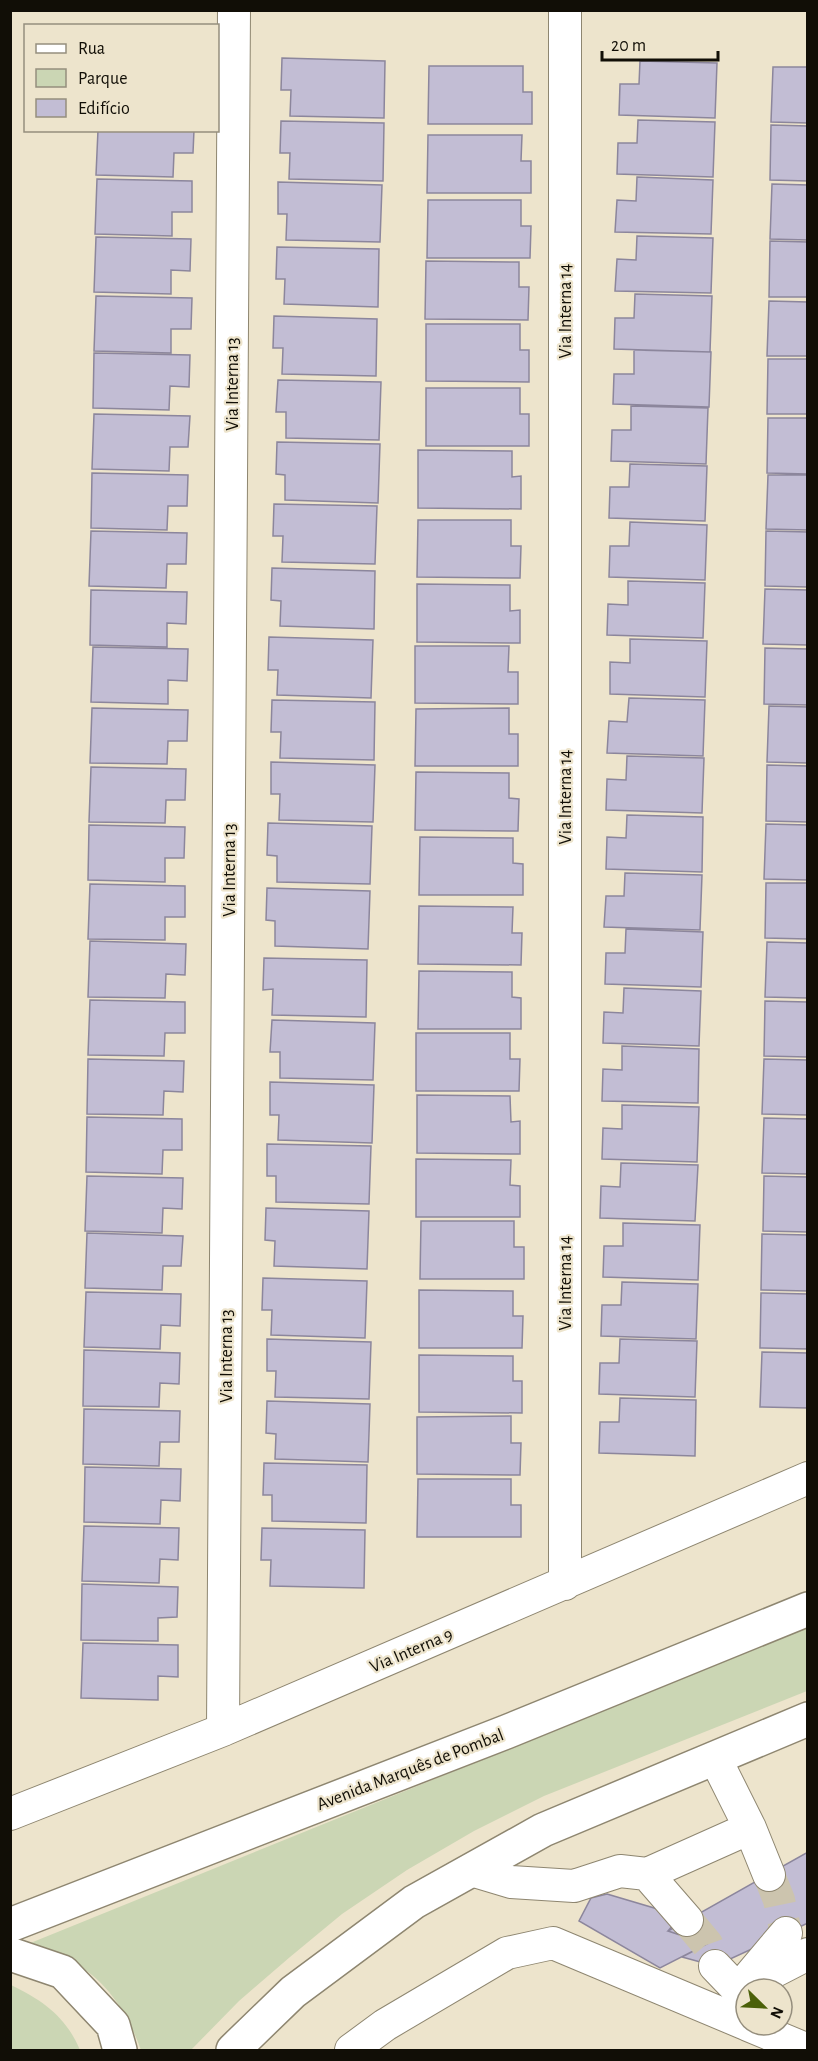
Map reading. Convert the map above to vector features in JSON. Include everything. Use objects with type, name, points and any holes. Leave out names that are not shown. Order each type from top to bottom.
[{"type":"main road","name":"Avenida Marquês de Pombal","points":[[10,1926],[506,1732],[807,1609]]},
{"type":"main road","points":[[233,2050],[293,1992],[414,1902],[543,1830],[807,1719]]},
{"type":"main road","points":[[10,1954],[63,1972],[113,2025],[120,2050]]},
{"type":"street","name":"Via Interna 13","points":[[224,1730],[234,10]]},
{"type":"street","name":"Via Interna 14","points":[[565,10],[565,1584]]},
{"type":"street","name":"Via Interna 9","points":[[10,1814],[224,1730],[807,1478]]},
{"type":"street","points":[[715,1758],[750,1828],[769,1875]]},
{"type":"street","points":[[471,1870],[511,1882],[574,1886],[620,1871],[647,1874],[750,1828]]},
{"type":"street","points":[[647,1874],[687,1920]]},
{"type":"street","points":[[351,2050],[385,2025],[507,1953],[553,1943],[734,2018]]},
{"type":"street","points":[[763,1977],[797,1944]]},
{"type":"street","points":[[715,1966],[734,1988]]},
{"type":"street","points":[[778,2037],[807,2050]]},
{"type":"green space","points":[[807,1628],[807,1691],[544,1796],[474,1831],[407,1870],[342,1914],[290,1957],[239,2001],[191,2050],[141,2050],[123,2011],[106,1988],[84,1969],[66,1958],[28,1944]]},
{"type":"green space","points":[[11,1985],[34,1997],[53,2011],[68,2028],[80,2050],[11,2050]]},
{"type":"building","points":[[282,58],[385,61],[384,118],[290,116],[291,90],[281,90]]},
{"type":"building","points":[[640,61],[717,63],[715,118],[619,115],[620,84],[639,84]]},
{"type":"building","points":[[429,66],[523,66],[523,92],[532,92],[532,124],[428,124]]},
{"type":"building","points":[[773,67],[808,67],[808,123],[771,122]]},
{"type":"building","points":[[638,120],[715,122],[713,177],[617,174],[618,143],[637,143]]},
{"type":"building","points":[[281,121],[384,123],[383,181],[289,179],[290,153],[280,153]]},
{"type":"building","points":[[771,125],[808,126],[808,181],[770,180]]},
{"type":"building","points":[[98,132],[194,132],[193,153],[174,153],[173,177],[96,175]]},
{"type":"building","points":[[428,135],[522,135],[521,161],[531,161],[531,193],[427,193]]},
{"type":"building","points":[[637,177],[713,180],[711,234],[615,232],[617,200],[636,201]]},
{"type":"building","points":[[97,179],[192,181],[192,212],[172,212],[172,236],[95,234]]},
{"type":"building","points":[[278,182],[382,185],[380,242],[286,240],[287,214],[278,214]]},
{"type":"building","points":[[772,184],[808,185],[808,240],[770,239]]},
{"type":"building","points":[[428,200],[521,200],[521,226],[531,226],[530,258],[427,258]]},
{"type":"building","points":[[637,236],[713,238],[711,293],[615,291],[617,259],[636,260]]},
{"type":"building","points":[[96,237],[191,239],[190,271],[171,270],[171,294],[94,292]]},
{"type":"building","points":[[770,241],[808,242],[808,297],[769,297]]},
{"type":"building","points":[[277,247],[379,249],[378,307],[284,304],[285,279],[276,279]]},
{"type":"building","points":[[426,261],[519,262],[519,287],[529,287],[528,320],[425,319]]},
{"type":"building","points":[[635,294],[712,296],[710,352],[614,349],[615,318],[634,318]]},
{"type":"building","points":[[96,296],[192,298],[191,329],[171,329],[171,353],[94,351]]},
{"type":"building","points":[[769,301],[808,302],[808,356],[767,356]]},
{"type":"building","points":[[274,316],[377,319],[376,376],[282,374],[283,348],[273,348]]},
{"type":"building","points":[[426,324],[520,324],[520,350],[529,350],[529,382],[426,381]]},
{"type":"building","points":[[634,350],[711,352],[709,407],[613,404],[614,374],[634,374]]},
{"type":"building","points":[[94,353],[190,355],[189,387],[170,386],[169,410],[93,408]]},
{"type":"building","points":[[768,359],[808,359],[808,414],[767,414]]},
{"type":"building","points":[[278,380],[381,382],[379,440],[286,438],[286,412],[276,412]]},
{"type":"building","points":[[426,388],[520,388],[520,414],[529,414],[529,446],[426,446]]},
{"type":"building","points":[[631,406],[708,408],[706,464],[611,461],[612,430],[631,430]]},
{"type":"building","points":[[94,414],[190,416],[188,447],[170,447],[169,471],[92,469]]},
{"type":"building","points":[[768,418],[808,418],[808,474],[767,473]]},
{"type":"building","points":[[277,442],[380,444],[378,503],[285,500],[285,475],[276,474]]},
{"type":"building","points":[[418,450],[512,451],[512,477],[521,476],[521,509],[418,508]]},
{"type":"building","points":[[630,464],[707,466],[705,521],[609,518],[610,487],[629,487]]},
{"type":"building","points":[[92,473],[188,475],[187,506],[168,506],[167,530],[91,528]]},
{"type":"building","points":[[768,475],[808,475],[808,530],[766,529]]},
{"type":"building","points":[[274,504],[377,506],[375,564],[282,562],[283,536],[273,536]]},
{"type":"building","points":[[418,520],[511,520],[511,546],[521,546],[520,578],[417,577]]},
{"type":"building","points":[[630,522],[707,525],[705,580],[609,577],[610,546],[629,546]]},
{"type":"building","points":[[91,531],[187,533],[186,564],[167,564],[166,588],[89,586]]},
{"type":"building","points":[[766,531],[808,532],[808,587],[765,586]]},
{"type":"building","points":[[272,568],[375,571],[374,629],[280,626],[281,601],[271,600]]},
{"type":"building","points":[[628,581],[705,583],[703,638],[607,635],[608,604],[628,605]]},
{"type":"building","points":[[417,584],[510,585],[510,611],[520,610],[520,643],[417,642]]},
{"type":"building","points":[[765,589],[808,590],[808,645],[763,644]]},
{"type":"building","points":[[91,590],[187,592],[186,624],[167,623],[167,647],[90,645]]},
{"type":"building","points":[[269,637],[373,640],[371,698],[277,695],[278,670],[268,670]]},
{"type":"building","points":[[630,639],[707,641],[705,697],[610,694],[610,662],[630,663]]},
{"type":"building","points":[[415,646],[509,646],[508,672],[518,672],[518,704],[415,703]]},
{"type":"building","points":[[93,647],[188,649],[187,681],[168,680],[168,704],[91,702]]},
{"type":"building","points":[[765,648],[808,649],[808,705],[764,704]]},
{"type":"building","points":[[629,698],[705,700],[703,756],[607,753],[609,721],[627,722]]},
{"type":"building","points":[[272,700],[375,702],[374,760],[280,758],[281,732],[271,732]]},
{"type":"building","points":[[769,706],[808,707],[808,763],[767,762]]},
{"type":"building","points":[[92,708],[188,710],[187,741],[168,741],[167,764],[90,763]]},
{"type":"building","points":[[509,708],[509,734],[518,734],[518,766],[415,766],[416,709]]},
{"type":"building","points":[[627,756],[704,758],[702,813],[606,810],[607,779],[626,780]]},
{"type":"building","points":[[271,762],[375,765],[373,822],[279,820],[280,794],[271,794]]},
{"type":"building","points":[[767,765],[808,766],[808,822],[766,821]]},
{"type":"building","points":[[91,767],[186,769],[185,800],[166,800],[165,823],[89,822]]},
{"type":"building","points":[[416,772],[509,773],[509,798],[519,799],[518,831],[415,830]]},
{"type":"building","points":[[627,815],[703,817],[702,872],[606,869],[607,837],[626,838]]},
{"type":"building","points":[[268,823],[372,826],[370,884],[277,882],[277,856],[267,855]]},
{"type":"building","points":[[766,824],[808,825],[808,880],[764,879]]},
{"type":"building","points":[[89,825],[185,827],[184,858],[165,858],[165,882],[88,880]]},
{"type":"building","points":[[420,837],[513,838],[513,863],[523,864],[523,895],[419,895]]},
{"type":"building","points":[[625,873],[702,875],[700,930],[604,927],[606,896],[624,896]]},
{"type":"building","points":[[766,883],[808,883],[808,939],[765,938]]},
{"type":"building","points":[[90,884],[185,886],[185,917],[165,917],[165,940],[88,939]]},
{"type":"building","points":[[267,888],[370,891],[368,949],[275,946],[275,921],[266,920]]},
{"type":"building","points":[[419,906],[513,907],[512,933],[522,933],[521,965],[418,964]]},
{"type":"building","points":[[626,929],[703,932],[701,987],[605,984],[606,953],[625,953]]},
{"type":"building","points":[[90,941],[186,944],[185,975],[166,974],[165,998],[88,997]]},
{"type":"building","points":[[767,942],[808,943],[808,998],[765,997]]},
{"type":"building","points":[[264,958],[367,960],[366,1017],[272,1015],[273,989],[263,990]]},
{"type":"building","points":[[419,971],[512,972],[512,997],[521,998],[521,1029],[418,1029]]},
{"type":"building","points":[[624,988],[701,991],[699,1046],[603,1043],[604,1012],[623,1013]]},
{"type":"building","points":[[90,1000],[185,1002],[185,1033],[165,1033],[164,1056],[88,1055]]},
{"type":"building","points":[[765,1001],[808,1002],[808,1057],[764,1056]]},
{"type":"building","points":[[272,1020],[375,1023],[373,1080],[280,1078],[280,1052],[270,1052]]},
{"type":"building","points":[[416,1033],[510,1033],[510,1059],[520,1059],[519,1091],[416,1091]]},
{"type":"building","points":[[622,1046],[699,1049],[698,1103],[602,1101],[603,1069],[622,1070]]},
{"type":"building","points":[[88,1059],[184,1061],[183,1092],[164,1091],[163,1115],[87,1114]]},
{"type":"building","points":[[764,1059],[808,1060],[808,1115],[762,1114]]},
{"type":"building","points":[[270,1082],[374,1085],[372,1143],[278,1140],[279,1115],[270,1115]]},
{"type":"building","points":[[417,1095],[510,1096],[511,1122],[520,1121],[520,1154],[417,1153]]},
{"type":"building","points":[[622,1105],[699,1107],[697,1162],[602,1159],[603,1128],[622,1129]]},
{"type":"building","points":[[87,1117],[182,1119],[182,1150],[163,1150],[162,1174],[86,1172]]},
{"type":"building","points":[[764,1118],[808,1119],[808,1174],[762,1173]]},
{"type":"building","points":[[267,1144],[371,1146],[369,1204],[276,1202],[276,1176],[267,1176]]},
{"type":"building","points":[[416,1159],[511,1160],[510,1185],[520,1186],[520,1217],[416,1217]]},
{"type":"building","points":[[621,1163],[698,1165],[695,1221],[600,1218],[601,1186],[620,1187]]},
{"type":"building","points":[[87,1176],[183,1178],[182,1209],[163,1208],[162,1233],[85,1231]]},
{"type":"building","points":[[764,1176],[808,1177],[808,1232],[763,1231]]},
{"type":"building","points":[[266,1208],[369,1211],[367,1269],[274,1266],[275,1241],[265,1240]]},
{"type":"building","points":[[421,1221],[514,1221],[514,1247],[524,1247],[524,1279],[420,1279]]},
{"type":"building","points":[[623,1223],[700,1225],[698,1280],[603,1277],[604,1246],[623,1246]]},
{"type":"building","points":[[87,1233],[183,1236],[181,1266],[163,1266],[162,1290],[85,1288]]},
{"type":"building","points":[[762,1234],[808,1235],[808,1291],[761,1290]]},
{"type":"building","points":[[263,1278],[367,1281],[365,1338],[271,1335],[272,1310],[262,1310]]},
{"type":"building","points":[[622,1282],[698,1284],[696,1339],[601,1336],[602,1305],[621,1305]]},
{"type":"building","points":[[419,1290],[513,1291],[513,1316],[523,1316],[522,1348],[419,1348]]},
{"type":"building","points":[[86,1292],[181,1294],[180,1326],[161,1325],[160,1349],[84,1347]]},
{"type":"building","points":[[761,1293],[808,1294],[808,1349],[760,1348]]},
{"type":"building","points":[[267,1339],[371,1342],[369,1399],[275,1397],[276,1371],[267,1371]]},
{"type":"building","points":[[620,1339],[697,1341],[695,1397],[599,1394],[600,1363],[619,1363]]},
{"type":"building","points":[[84,1350],[180,1353],[179,1384],[160,1383],[159,1407],[83,1406]]},
{"type":"building","points":[[762,1352],[808,1353],[808,1408],[760,1407]]},
{"type":"building","points":[[419,1355],[513,1356],[513,1381],[522,1381],[522,1413],[419,1412]]},
{"type":"building","points":[[620,1398],[696,1400],[695,1456],[599,1453],[600,1422],[619,1422]]},
{"type":"building","points":[[267,1401],[370,1404],[368,1462],[275,1459],[276,1434],[266,1433]]},
{"type":"building","points":[[84,1409],[180,1411],[179,1442],[160,1442],[159,1466],[83,1464]]},
{"type":"building","points":[[511,1416],[511,1443],[521,1443],[520,1475],[417,1474],[417,1417]]},
{"type":"building","points":[[264,1463],[367,1465],[366,1523],[272,1521],[272,1495],[263,1495]]},
{"type":"building","points":[[85,1467],[181,1469],[180,1501],[161,1500],[160,1524],[84,1522]]},
{"type":"building","points":[[418,1479],[511,1479],[511,1505],[521,1505],[521,1537],[417,1537]]},
{"type":"building","points":[[84,1526],[179,1528],[178,1560],[160,1559],[159,1583],[82,1581]]},
{"type":"building","points":[[262,1528],[365,1530],[364,1588],[270,1586],[271,1560],[261,1560]]},
{"type":"building","points":[[82,1584],[178,1587],[177,1617],[158,1618],[158,1641],[81,1640]]},
{"type":"building","points":[[83,1643],[178,1645],[178,1677],[158,1676],[158,1700],[81,1698]]},
{"type":"building","points":[[808,1852],[808,1923],[715,1966],[682,1957],[707,1944],[668,1931]]},
{"type":"building","points":[[607,1894],[681,1916],[668,1931],[707,1944],[660,1968],[579,1921],[591,1898]]},
{"type":"tunnel","points":[[769,1875],[779,1900],[786,1933]]},
{"type":"tunnel","points":[[687,1920],[707,1944],[715,1966]]}]
